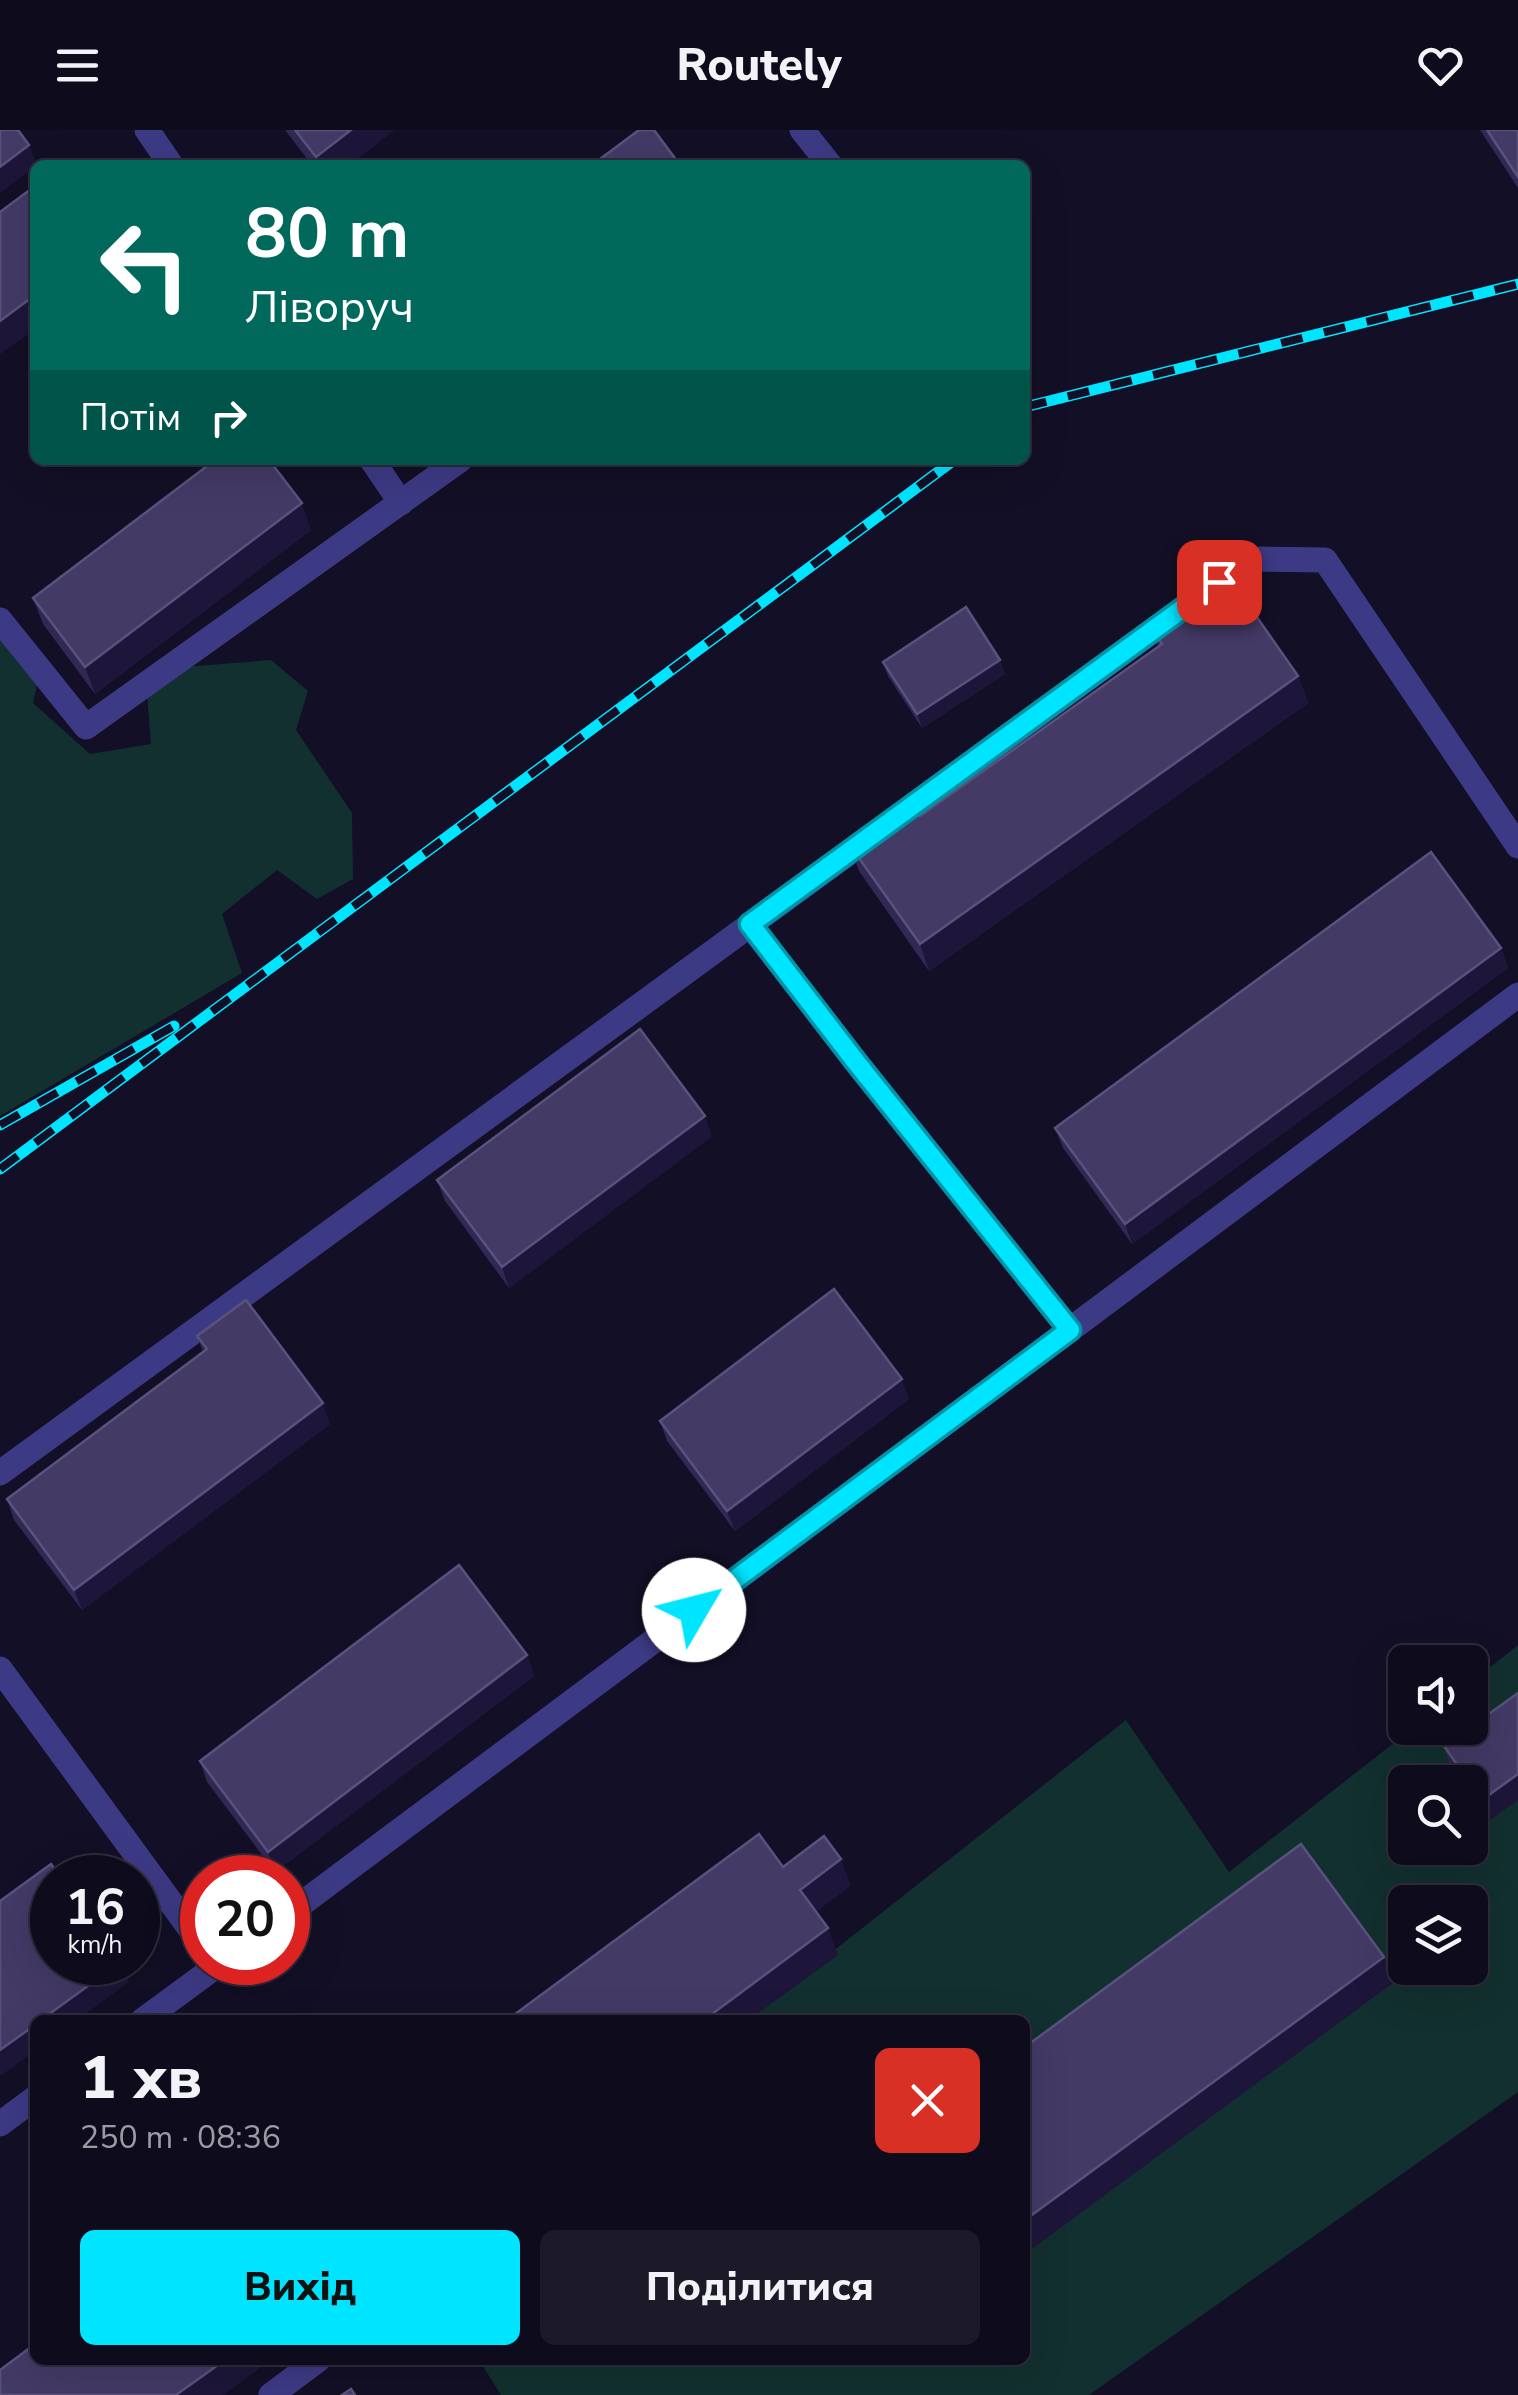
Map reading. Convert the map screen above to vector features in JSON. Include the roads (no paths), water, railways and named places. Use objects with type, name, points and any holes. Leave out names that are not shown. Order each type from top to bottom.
[{"type":"lane","points":[[147,130],[168,160]]},
{"type":"lane","points":[[802,130],[826,160]]},
{"type":"lane","points":[[375,465],[401,502]]},
{"type":"lane","points":[[0,620],[86,727],[453,465]]},
{"type":"lane","points":[[0,1473],[1250,558],[1325,560],[1518,846]]},
{"type":"lane","points":[[750,924],[1070,1330]]},
{"type":"lane","points":[[310,1898],[1518,995]]},
{"type":"lane","points":[[0,1668],[180,1914]]},
{"type":"lane","points":[[150,2015],[190,1985]]},
{"type":"lane","points":[[0,2124],[30,2102]]},
{"type":"lane","points":[[271,2395],[311,2365]]},
{"type":"railway","points":[[1030,406],[1518,284]]},
{"type":"railway","points":[[0,1169],[947,465]]},
{"type":"railway","points":[[0,1125],[174,1026]]}]
